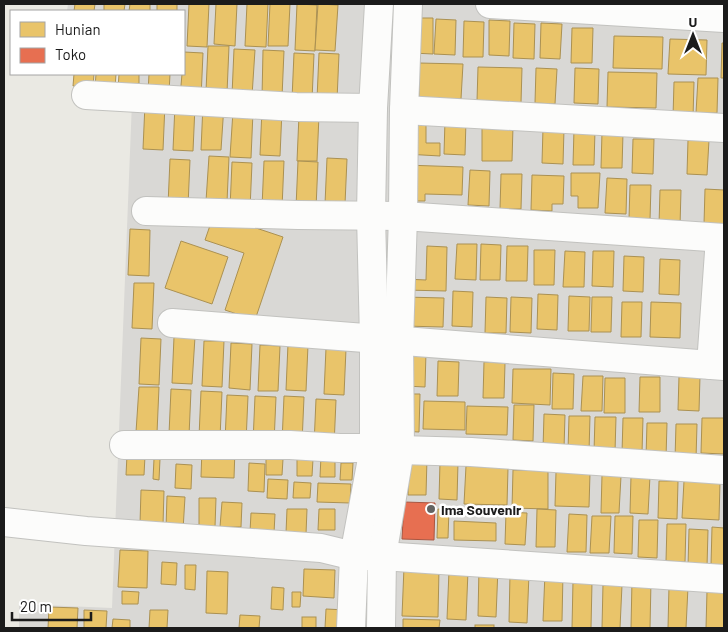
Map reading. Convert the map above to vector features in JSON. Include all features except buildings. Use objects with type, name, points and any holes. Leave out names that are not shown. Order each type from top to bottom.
[{"type":"street","points":[[379,4],[373,108],[371,215],[386,340],[387,449],[381,628]]},
{"type":"street","points":[[386,340],[403,216],[408,4]]},
{"type":"street","points":[[490,4],[724,18]]},
{"type":"street","points":[[86,95],[296,107],[373,108]]},
{"type":"street","points":[[404,110],[724,128]]},
{"type":"street","points":[[146,211],[403,216],[722,238],[718,365],[172,323]]},
{"type":"street","points":[[124,444],[290,445],[472,452],[724,470]]},
{"type":"street","points":[[351,628],[354,556],[387,449]]},
{"type":"street","points":[[4,522],[86,531],[321,548],[354,556],[382,556],[724,579]]},
{"type":"shaded area","points":[[68,4],[724,4],[724,628],[19,628],[19,604],[112,608],[133,76],[126,75],[185,75],[185,10],[67,10]]},
{"type":"place","name":"Ima Souvenir","points":[[431,509]]}]
